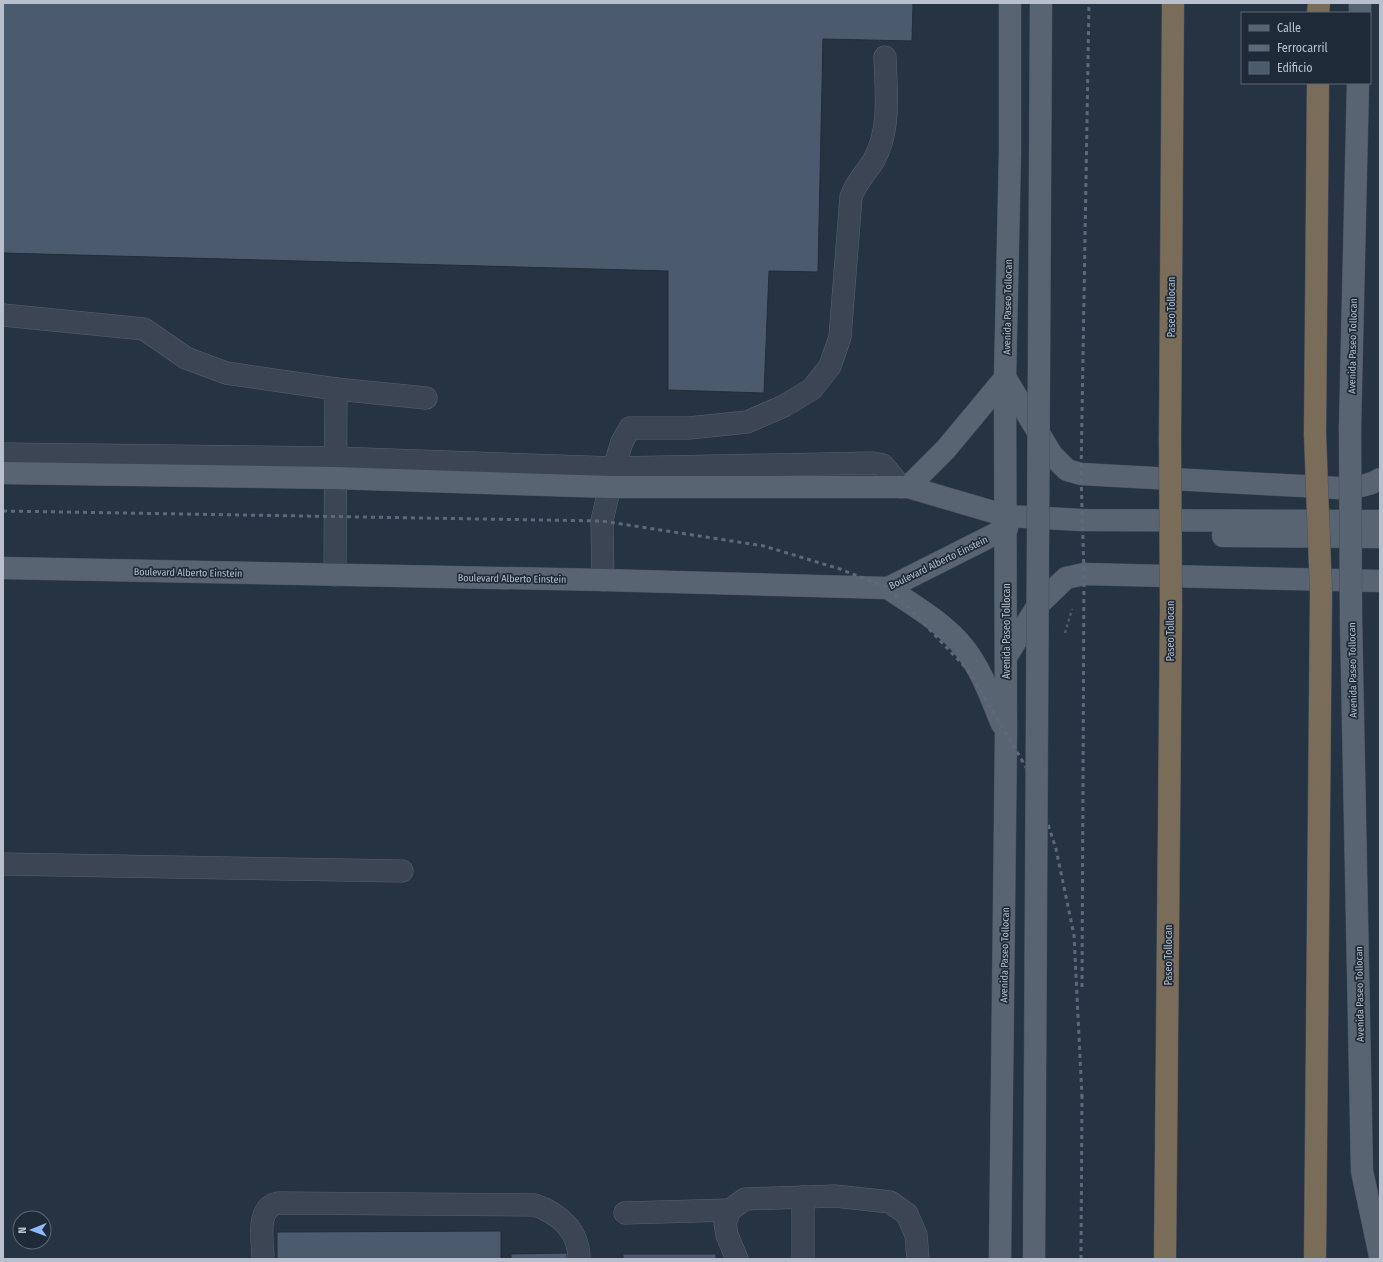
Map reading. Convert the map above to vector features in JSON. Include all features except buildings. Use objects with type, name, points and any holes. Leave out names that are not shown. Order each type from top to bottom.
[{"type":"highway","name":"Paseo Tollocan","points":[[1165,1259],[1171,607],[1170,439],[1173,3]]},
{"type":"highway","points":[[1315,1259],[1321,592],[1315,434],[1318,84]]},
{"type":"main road","name":"Avenida Paseo Tollocan","points":[[1000,1259],[1006,733],[1007,522],[1005,378],[1010,160],[1010,3]]},
{"type":"main road","points":[[1034,1259],[1041,3]]},
{"type":"main road","name":"Avenida Paseo Tollocan","points":[[1358,84],[1350,428],[1351,619],[1362,1171],[1380,1256]]},
{"type":"main road","points":[[905,487],[946,449],[1005,378],[1052,455],[1067,470],[1081,474],[1338,488],[1356,487],[1380,479]]},
{"type":"main road","points":[[3,473],[335,468],[905,487],[1007,522],[1082,535],[1380,537]]},
{"type":"main road","points":[[1007,522],[1082,520],[1380,521]]},
{"type":"main road","name":"Boulevard Alberto Einstein","points":[[3,568],[603,580],[888,588],[1007,522]]},
{"type":"main road","points":[[1006,657],[1038,604],[1066,578],[1084,574],[1380,581]]},
{"type":"main road","points":[[888,588],[943,625],[965,649],[981,674],[1006,733]]},
{"type":"lane","points":[[603,580],[602,520],[622,442],[630,428],[689,428],[747,422],[784,406],[812,389],[830,366],[840,337],[851,197],[858,182],[874,160],[885,125],[887,104],[885,57]]},
{"type":"lane","points":[[3,315],[144,329],[186,358],[209,368],[226,373],[336,389],[426,398]]},
{"type":"lane","points":[[335,575],[336,389]]},
{"type":"lane","points":[[3,454],[335,468]]},
{"type":"lane","points":[[3,864],[402,871]]},
{"type":"lane","points":[[737,1259],[727,1235],[725,1223],[730,1210],[745,1199],[835,1196],[890,1202],[907,1214],[916,1235],[918,1259]]},
{"type":"lane","points":[[802,1259],[803,1197]]},
{"type":"lane","points":[[263,1259],[262,1219],[264,1211],[271,1204],[286,1203],[535,1205],[549,1210],[562,1220],[574,1233],[579,1248],[579,1259]]},
{"type":"lane","points":[[625,1213],[730,1210]]},
{"type":"railway","points":[[1082,987],[1084,574],[1081,474],[1089,3]]},
{"type":"railway","points":[[3,511],[602,521],[764,546],[840,569],[888,588],[966,668],[1034,781],[1056,849],[1074,935],[1082,1097]]},
{"type":"railway","points":[[1081,1259],[1082,1093]]}]
